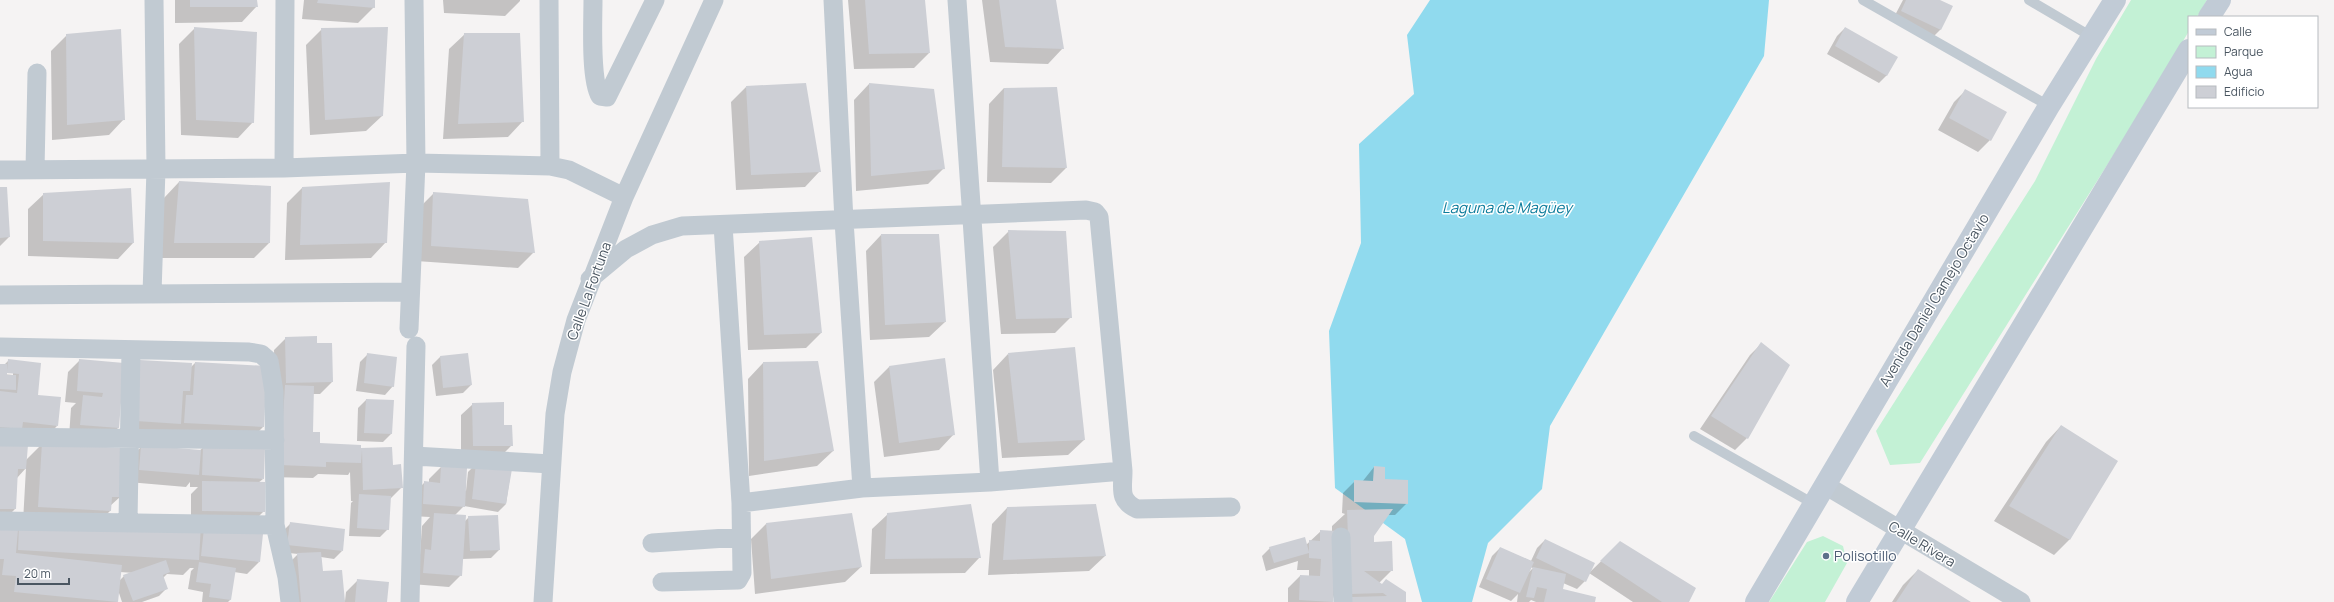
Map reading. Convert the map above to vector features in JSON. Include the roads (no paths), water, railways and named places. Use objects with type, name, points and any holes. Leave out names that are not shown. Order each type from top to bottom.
[{"type":"main road","name":"Avenida Daniel Camejo Octavio","points":[[1756,602],[2049,106],[2115,0]]},
{"type":"main road","points":[[2210,16],[2220,0]]},
{"type":"main road","points":[[1857,602],[2188,52]]},
{"type":"street","points":[[152,294],[156,169],[154,0]]},
{"type":"street","points":[[284,168],[285,0]]},
{"type":"street","points":[[409,329],[416,163],[414,0]]},
{"type":"street","points":[[549,0],[550,166]]},
{"type":"street","points":[[593,0],[595,75],[597,90],[600,96],[607,97],[655,0]]},
{"type":"street","name":"Calle La Fortuna","points":[[543,602],[555,414],[562,372],[576,320],[590,279],[624,197],[714,0]]},
{"type":"street","points":[[833,0],[844,221],[862,488]]},
{"type":"street","points":[[957,0],[990,482]]},
{"type":"street","points":[[35,170],[37,73]]},
{"type":"street","points":[[0,170],[284,168],[416,163],[550,166],[569,170],[624,197]]},
{"type":"street","points":[[590,279],[626,248],[652,235],[682,226],[972,216],[1086,210],[1095,212],[1098,217],[1123,471],[1122,497],[1128,505],[1137,509],[1231,507]]},
{"type":"street","points":[[662,582],[738,580],[742,568],[741,503],[723,225]]},
{"type":"street","points":[[0,295],[410,292]]},
{"type":"street","points":[[410,602],[416,346]]},
{"type":"street","points":[[0,347],[249,352],[261,354],[269,361],[273,384],[275,440],[275,525],[287,577],[290,602]]},
{"type":"street","points":[[128,521],[131,350]]},
{"type":"street","points":[[0,436],[275,440]]},
{"type":"street","points":[[414,456],[551,464]]},
{"type":"street","points":[[741,503],[862,488],[990,482],[1123,471]]},
{"type":"street","name":"Calle Rivera","points":[[1825,485],[1900,532],[2019,602]]},
{"type":"street","points":[[0,521],[128,521],[275,525]]},
{"type":"street","points":[[652,543],[742,537]]},
{"type":"street","points":[[1341,537],[1343,602]]},
{"type":"lane","points":[[1863,0],[2049,106]]},
{"type":"lane","points":[[2029,0],[2092,37]]},
{"type":"lane","points":[[1694,436],[1814,504]]},
{"type":"water","name":"Laguna de Magüey","points":[[1430,0],[1769,0],[1764,56],[1550,426],[1542,489],[1488,543],[1472,602],[1422,602],[1405,539],[1335,488],[1329,331],[1361,243],[1359,144],[1414,94],[1407,35]]},
{"type":"place","name":"Polisotillo","points":[[1826,556]]}]
